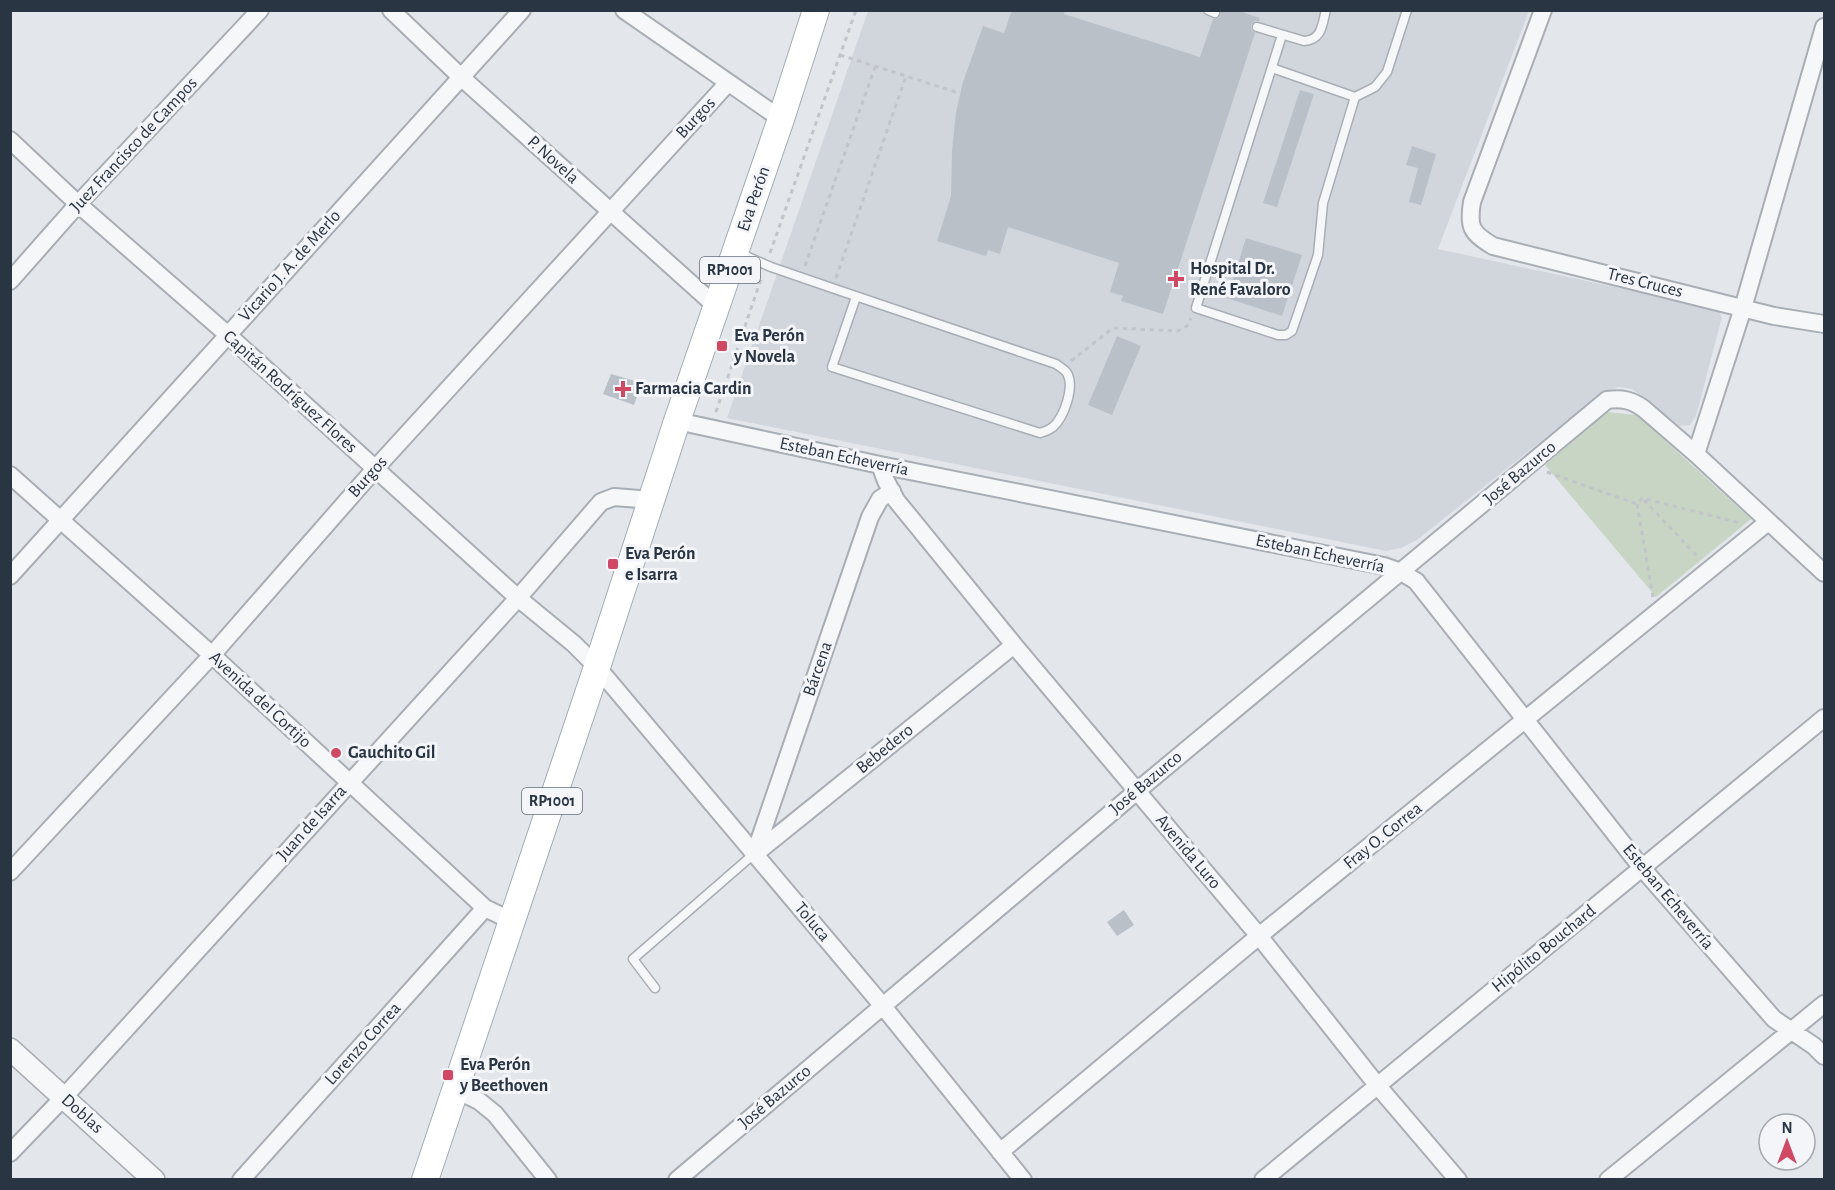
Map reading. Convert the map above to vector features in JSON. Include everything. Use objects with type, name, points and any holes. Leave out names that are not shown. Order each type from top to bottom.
[{"type":"main road","name":"Eva Perón","points":[[677,421],[816,10]]},
{"type":"main road","name":"RP1001","points":[[425,1179],[677,421]]},
{"type":"street","name":"Juez Francisco de Campos","points":[[10,281],[78,204],[260,10]]},
{"type":"street","name":"P. Novela","points":[[391,10],[462,78],[717,307]]},
{"type":"street","name":"Vicario J. A. de Merlo","points":[[10,576],[522,10]]},
{"type":"street","points":[[624,10],[781,119]]},
{"type":"street","name":"Tres Cruces","points":[[1543,10],[1472,202],[1470,218],[1472,229],[1480,238],[1492,246],[1743,308],[1824,324]]},
{"type":"street","points":[[1824,27],[1743,308],[1696,454],[1764,525],[1824,573]]},
{"type":"street","name":"Burgos","points":[[10,873],[212,655],[375,470],[728,84]]},
{"type":"street","name":"Capitán Rodríguez Flores","points":[[10,140],[78,204],[228,335],[375,470],[518,598],[574,644],[597,667]]},
{"type":"street","name":"José Bazurco","points":[[678,1179],[1137,791],[1607,400],[1622,398],[1636,404],[1696,454]]},
{"type":"street","name":"Esteban Echeverría","points":[[677,421],[880,465],[1384,566],[1401,572],[1416,581],[1642,868],[1774,1019],[1814,1046],[1824,1056]]},
{"type":"street","name":"Avenida Luro","points":[[880,465],[896,500],[1014,645],[1259,936],[1377,1086],[1458,1179]]},
{"type":"street","name":"Avenida del Cortijo","points":[[10,475],[212,655],[485,908],[512,921]]},
{"type":"street","name":"Bárcena","points":[[755,854],[870,517],[880,499],[892,491]]},
{"type":"street","name":"Juan de Isarra","points":[[10,1153],[64,1097],[518,598],[602,502],[614,497],[652,500]]},
{"type":"street","name":"Fray O. Correa","points":[[1000,1152],[1259,936],[1764,525]]},
{"type":"street","name":"Bebedero","points":[[755,854],[1014,645]]},
{"type":"street","name":"Toluca","points":[[597,667],[882,1005],[1023,1179]]},
{"type":"street","name":"Hipólito Bouchard","points":[[1263,1179],[1824,718]]},
{"type":"street","name":"Lorenzo Correa","points":[[241,1179],[485,908]]},
{"type":"street","points":[[1608,1179],[1824,1004]]},
{"type":"street","name":"Doblas","points":[[10,1049],[154,1179]]},
{"type":"street","points":[[454,1089],[478,1101],[495,1114],[548,1179]]},
{"type":"lane","points":[[1257,27],[1304,41],[1314,39],[1318,36],[1326,10]]},
{"type":"lane","points":[[1282,35],[1196,308],[1278,335],[1286,335],[1292,331],[1318,255],[1323,203],[1355,97],[1374,87],[1387,72],[1407,10]]},
{"type":"lane","points":[[1272,68],[1355,97]]},
{"type":"lane","points":[[736,252],[801,279],[832,288],[1056,364],[1068,375],[1070,383],[1067,403],[1060,419],[1051,429],[1040,433],[832,367],[856,297]]},
{"type":"lane","points":[[655,988],[633,959],[755,854]]},
{"type":"path","points":[[711,428],[765,265],[856,10]]},
{"type":"path","points":[[840,55],[959,93]]},
{"type":"path","points":[[801,279],[875,67]]},
{"type":"path","points":[[832,288],[906,76]]},
{"type":"path","points":[[1062,368],[1113,328],[1178,331],[1187,326],[1196,308]]},
{"type":"path","points":[[1529,465],[1637,504]]},
{"type":"path","points":[[1642,498],[1764,525]]},
{"type":"path","points":[[1642,498],[1637,504],[1655,613]]},
{"type":"path","points":[[1642,498],[1710,569]]},
{"type":"shaded area","name":"Hospital Dr. René Favaloro","points":[[868,11],[1529,11],[1438,249],[1717,309],[1722,317],[1696,416],[1690,425],[1679,426],[1632,389],[1619,387],[1603,392],[1417,540],[1401,548],[1386,551],[727,418]]},
{"type":"green space","points":[[1607,412],[1637,415],[1751,519],[1656,597],[1545,465]]},
{"type":"building","points":[[1012,10],[1065,10],[1064,14],[1200,57],[1213,19],[1219,18],[1221,10],[1236,10],[1260,18],[1251,25],[1255,33],[1163,314],[1121,301],[1123,296],[1110,292],[1119,263],[1008,227],[1000,254],[988,250],[986,256],[937,241],[951,196],[956,112],[963,82],[983,26],[1004,33]]},
{"type":"building","points":[[1300,90],[1314,94],[1277,207],[1263,203]]},
{"type":"building","points":[[1412,146],[1436,154],[1421,205],[1409,202],[1418,168],[1406,165]]},
{"type":"building","points":[[1246,238],[1302,255],[1282,316],[1227,298]]},
{"type":"building","points":[[1117,336],[1141,346],[1112,415],[1088,405]]},
{"type":"building","name":"Farmacia Cardin","points":[[611,374],[642,383],[634,405],[603,394]]},
{"type":"building","points":[[1124,910],[1134,925],[1117,936],[1107,922]]},
{"type":"place","name":"Hospital Dr. René Favaloro","points":[[1176,279]]},
{"type":"place","name":"Eva Perón y Novela","points":[[722,346]]},
{"type":"place","name":"Farmacia Cardin","points":[[623,389]]},
{"type":"place","name":"Eva Perón e Isarra","points":[[613,564]]},
{"type":"place","name":"Gauchito Gil","points":[[336,753]]},
{"type":"place","name":"Eva Perón y Beethoven","points":[[448,1075]]}]
